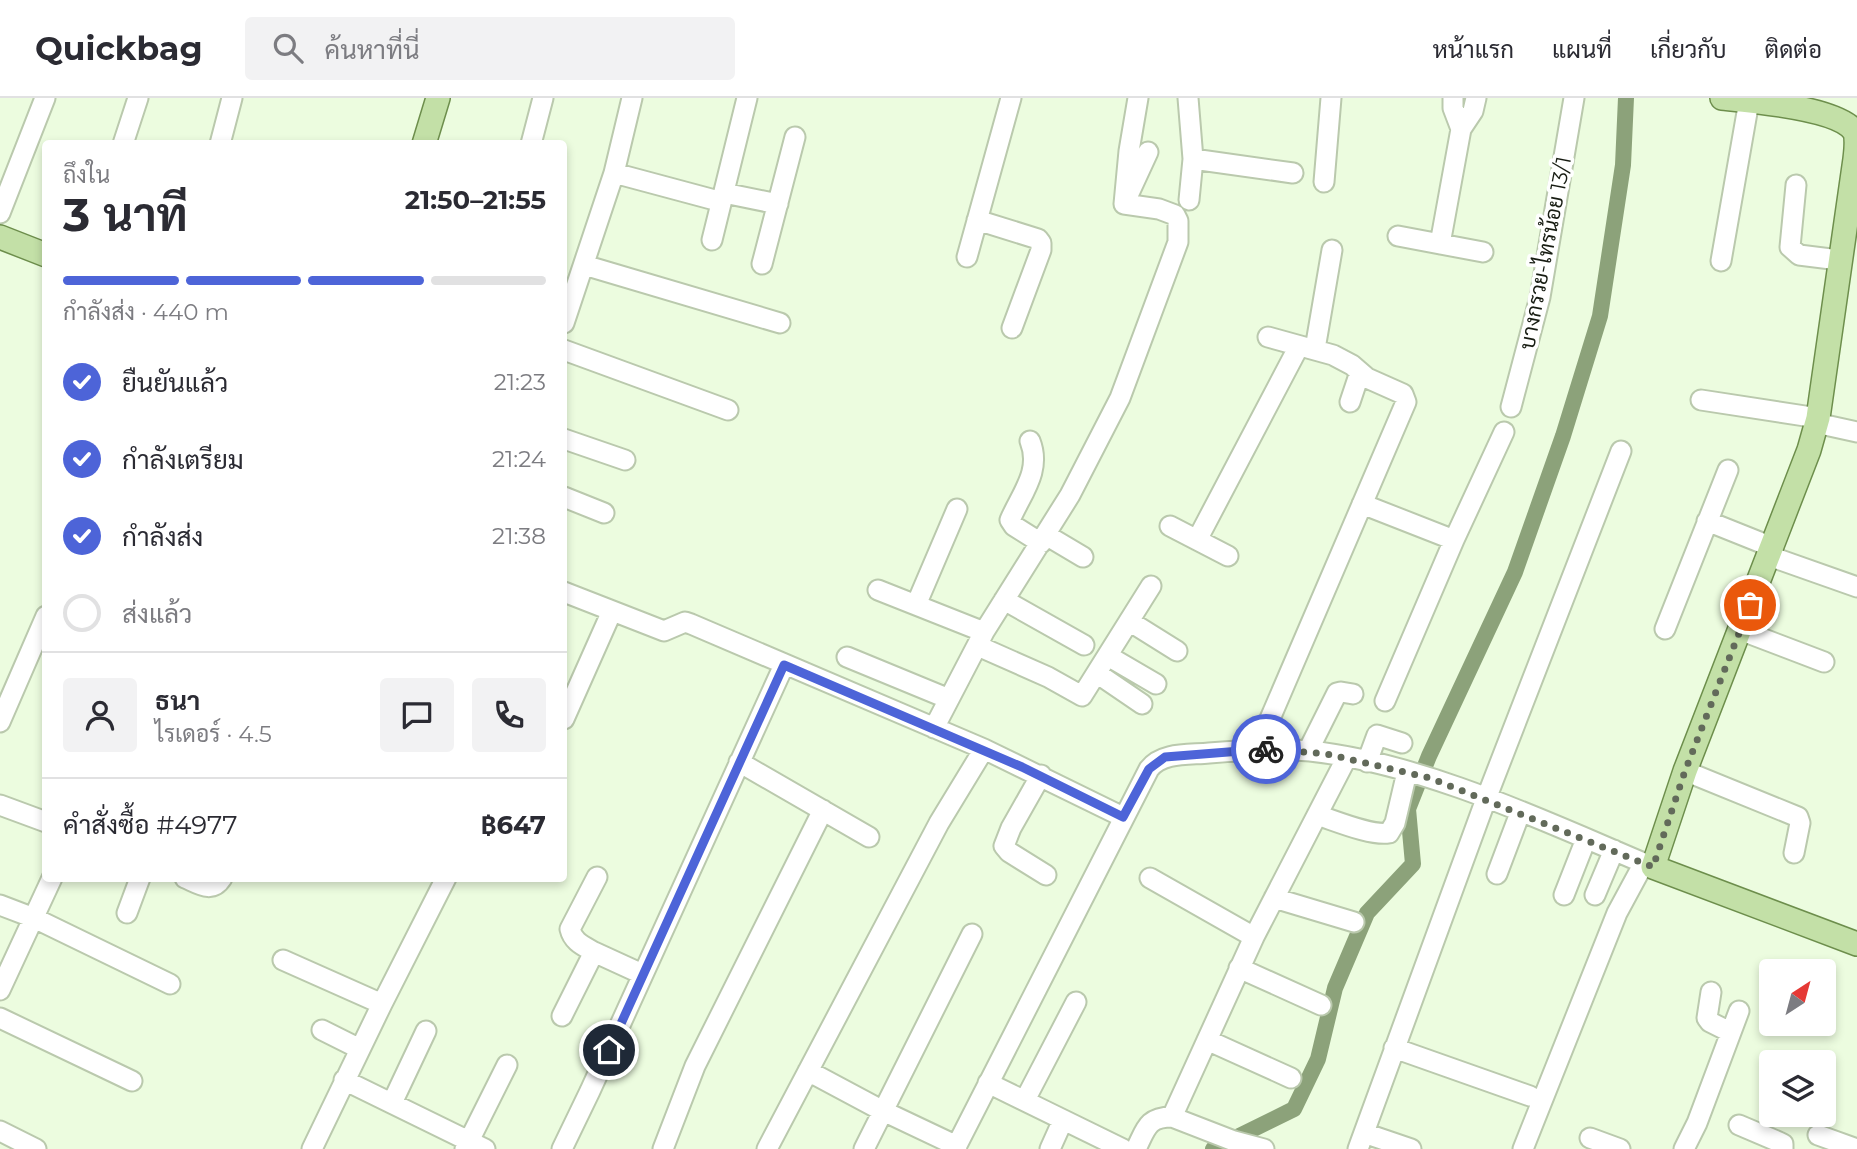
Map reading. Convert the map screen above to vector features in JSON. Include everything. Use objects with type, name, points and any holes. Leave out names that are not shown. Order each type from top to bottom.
[{"type":"main road","points":[[425,140],[438,98]]},
{"type":"main road","points":[[1722,98],[1820,114],[1846,124],[1857,136],[1817,420],[1809,450],[1685,771],[1636,860],[1857,944]]},
{"type":"main road","points":[[0,237],[42,253]]},
{"type":"street","points":[[0,213],[45,98]]},
{"type":"street","points":[[124,140],[138,98]]},
{"type":"street","points":[[221,140],[232,98]]},
{"type":"street","points":[[532,140],[543,98]]},
{"type":"street","points":[[567,314],[614,173],[632,98]]},
{"type":"street","points":[[712,240],[717,196],[747,98]]},
{"type":"street","points":[[967,257],[1011,98]]},
{"type":"street","points":[[1124,204],[1138,98]]},
{"type":"street","points":[[1188,98],[1192,159],[1189,200]]},
{"type":"street","points":[[1324,182],[1331,98]]},
{"type":"street","points":[[1452,98],[1452,108],[1461,130]]},
{"type":"street","points":[[1440,244],[1461,130],[1473,111],[1476,98]]},
{"type":"street","name":"บางกรวย-ไทรน้อย 13/1","points":[[1511,407],[1540,298],[1574,98]]},
{"type":"street","points":[[1721,261],[1749,101]]},
{"type":"street","points":[[762,264],[795,137]]},
{"type":"street","points":[[1124,204],[1148,152]]},
{"type":"street","points":[[1192,159],[1293,173]]},
{"type":"street","points":[[614,173],[717,196],[778,205]]},
{"type":"street","points":[[1796,185],[1790,247],[1799,255],[1839,260]]},
{"type":"street","points":[[934,728],[981,639],[1070,495],[1120,398],[1178,243],[1179,231],[1175,215],[1159,209],[1124,204]]},
{"type":"street","points":[[977,220],[1038,239],[1041,243],[1041,250],[1012,328]]},
{"type":"street","points":[[1398,236],[1483,252]]},
{"type":"street","points":[[1197,540],[1307,347],[1332,250]]},
{"type":"street","points":[[584,265],[780,323]]},
{"type":"street","points":[[1257,748],[1406,402],[1403,394],[1376,383],[1343,359],[1268,337]]},
{"type":"street","points":[[567,351],[728,410]]},
{"type":"street","points":[[1350,402],[1360,372]]},
{"type":"street","points":[[1701,400],[1817,420],[1857,432]]},
{"type":"street","points":[[1385,701],[1504,432]]},
{"type":"street","points":[[567,440],[625,460]]},
{"type":"street","points":[[1030,441],[1035,463],[1010,520],[1014,526],[1083,557]]},
{"type":"street","points":[[1411,1149],[1361,1141],[1486,799],[1621,451]]},
{"type":"street","points":[[1665,629],[1728,470]]},
{"type":"street","points":[[567,498],[604,513]]},
{"type":"street","points":[[1363,504],[1454,540]]},
{"type":"street","points":[[916,605],[957,509]]},
{"type":"street","points":[[1707,521],[1771,552],[1857,586]]},
{"type":"street","points":[[1170,526],[1228,556]]},
{"type":"street","points":[[878,590],[916,605],[981,639],[1079,696],[1085,694],[1151,586]]},
{"type":"street","points":[[567,593],[657,628],[685,622],[691,624],[1041,775],[1123,817]]},
{"type":"street","points":[[1004,600],[1084,645]]},
{"type":"street","points":[[567,712],[612,611]]},
{"type":"street","points":[[1129,621],[1177,651]]},
{"type":"street","points":[[0,722],[42,625]]},
{"type":"street","points":[[1740,630],[1824,662]]},
{"type":"street","points":[[1108,656],[1156,684]]},
{"type":"street","points":[[848,657],[949,699]]},
{"type":"street","points":[[562,1149],[784,665]]},
{"type":"street","points":[[1098,674],[1142,704]]},
{"type":"street","points":[[1308,751],[1336,693],[1353,694]]},
{"type":"street","points":[[1367,762],[1377,735],[1402,743]]},
{"type":"street","points":[[808,1071],[956,1147],[1123,817],[1149,769],[1165,757],[1257,748],[1347,757],[1417,775],[1486,799],[1636,860]]},
{"type":"street","points":[[767,1149],[939,823],[984,750]]},
{"type":"street","points":[[1172,1117],[1254,937],[1347,757]]},
{"type":"street","points":[[738,762],[869,837]]},
{"type":"street","points":[[1685,771],[1798,817],[1800,823],[1794,853]]},
{"type":"street","points":[[1041,775],[1011,828],[1004,846],[1046,875]]},
{"type":"street","points":[[1317,815],[1370,831],[1389,833],[1417,775]]},
{"type":"street","points":[[0,805],[42,821]]},
{"type":"street","points":[[663,1149],[675,1124],[695,1066],[823,810]]},
{"type":"street","points":[[1497,874],[1520,813]]},
{"type":"street","points":[[1564,895],[1586,839]]},
{"type":"street","points":[[1595,895],[1636,860]]},
{"type":"street","points":[[1523,1149],[1636,860]]},
{"type":"street","points":[[597,877],[570,929],[571,935],[594,953],[642,974]]},
{"type":"street","points":[[1150,878],[1254,937]]},
{"type":"street","points":[[0,990],[50,882]]},
{"type":"street","points":[[127,913],[139,882]]},
{"type":"street","points":[[195,882],[209,888],[215,887],[219,882]]},
{"type":"street","points":[[312,1149],[444,882]]},
{"type":"street","points":[[1274,898],[1354,922]]},
{"type":"street","points":[[0,905],[34,918],[170,984]]},
{"type":"street","points":[[864,1149],[881,1110],[972,934]]},
{"type":"street","points":[[562,1016],[594,953]]},
{"type":"street","points":[[283,960],[382,1004]]},
{"type":"street","points":[[1239,968],[1321,1005]]},
{"type":"street","points":[[1711,992],[1707,1018],[1730,1032]]},
{"type":"street","points":[[1025,1100],[1076,1002]]},
{"type":"street","points":[[1684,1149],[1697,1123],[1739,1011]]},
{"type":"street","points":[[0,1018],[132,1081]]},
{"type":"street","points":[[321,1030],[360,1049]]},
{"type":"street","points":[[392,1102],[426,1031]]},
{"type":"street","points":[[1207,1040],[1291,1078]]},
{"type":"street","points":[[1394,1048],[1530,1096]]},
{"type":"street","points":[[344,1080],[392,1102],[473,1146],[508,1065]]},
{"type":"street","points":[[988,1083],[1123,1149]]},
{"type":"street","points":[[1136,1149],[1152,1121],[1158,1117],[1172,1117],[1205,1131],[1264,1149]]},
{"type":"street","points":[[1050,1149],[1063,1120]]},
{"type":"street","points":[[1739,1125],[1783,1144],[1783,1149]]},
{"type":"street","points":[[0,1131],[36,1149]]},
{"type":"street","points":[[1818,1135],[1857,1149]]},
{"type":"street","points":[[1590,1138],[1620,1149]]},
{"type":"waterway","points":[[1213,1149],[1294,1109],[1318,1059],[1335,988],[1367,913],[1413,864],[1408,809],[1429,756],[1515,572],[1563,436],[1600,316],[1623,165],[1626,98]]},
{"type":"way so far","points":[[1266,749],[1327,754],[1430,778],[1653,867],[1685,771],[1750,605]]},
{"type":"route","points":[[609,1050],[784,665],[1041,775],[1123,817],[1149,769],[1165,757],[1266,749]]}]
